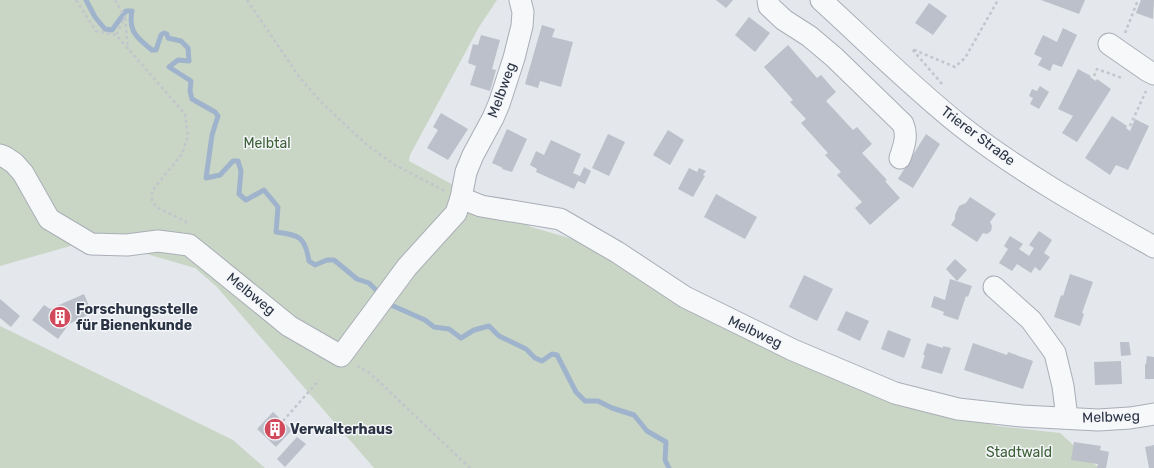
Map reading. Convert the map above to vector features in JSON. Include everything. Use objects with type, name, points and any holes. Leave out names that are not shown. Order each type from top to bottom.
[{"type":"street","name":"Melbweg","points":[[189,245],[289,326],[341,356],[407,267],[456,213],[461,198],[466,172],[499,104],[514,58],[522,26],[523,12],[520,0]]},
{"type":"street","points":[[768,0],[769,6],[784,20],[809,36],[834,57],[903,124],[906,131],[906,139],[900,158]]},
{"type":"street","name":"Trierer Straße","points":[[821,0],[961,126],[1013,164],[1043,183],[1154,247]]},
{"type":"street","points":[[1113,47],[1148,71],[1151,80]]},
{"type":"street","points":[[0,155],[14,163],[23,173],[49,219],[91,244],[127,245],[158,241],[189,245]]},
{"type":"street","name":"Melbweg","points":[[461,198],[481,206],[560,220],[617,252],[685,297],[794,350],[895,393],[958,409],[1022,416],[1098,420],[1130,418],[1154,414]]},
{"type":"street","name":"Melbweg","points":[[994,287],[1031,320],[1055,353],[1063,386],[1067,418]]},
{"type":"path","points":[[76,0],[96,31],[116,36],[185,114],[188,136],[182,154],[152,191],[152,200],[156,207],[185,221],[191,234],[189,245]]},
{"type":"path","points":[[79,4],[82,0]]},
{"type":"path","points":[[115,0],[125,17],[128,49]]},
{"type":"path","points":[[247,0],[300,78],[329,110],[367,145],[395,165],[461,198]]},
{"type":"path","points":[[934,102],[945,87],[912,49],[955,67],[965,58],[998,0]]},
{"type":"path","points":[[1113,47],[1138,0]]},
{"type":"path","points":[[116,36],[125,17]]},
{"type":"path","points":[[1130,126],[1151,80]]},
{"type":"path","points":[[341,356],[370,373],[470,468]]},
{"type":"path","points":[[283,421],[319,380]]},
{"type":"green space","name":"Melbtal","points":[[0,0],[497,0],[479,27],[410,155],[409,161],[531,227],[583,242],[879,396],[998,426],[1060,433],[1101,468],[374,468],[216,286],[195,268],[95,239],[0,266]]},
{"type":"green space","points":[[0,326],[233,440],[265,468],[0,468]]},
{"type":"building","points":[[716,0],[733,0],[726,8]]},
{"type":"building","points":[[1041,0],[1085,0],[1079,14]]},
{"type":"building","points":[[1141,0],[1154,0],[1153,19],[1136,13]]},
{"type":"building","points":[[929,3],[947,16],[933,35],[915,23]]},
{"type":"building","points":[[749,17],[770,33],[755,52],[735,35]]},
{"type":"building","points":[[542,25],[555,29],[552,37],[573,42],[561,87],[540,81],[538,88],[525,84]]},
{"type":"building","points":[[1063,28],[1077,35],[1062,67],[1053,64],[1050,71],[1038,65],[1042,58],[1034,54],[1043,35],[1057,42]]},
{"type":"building","points":[[481,35],[500,40],[492,69],[496,70],[490,91],[470,85],[476,66],[468,63],[473,44],[478,45]]},
{"type":"building","points":[[788,45],[817,78],[821,75],[836,92],[826,101],[853,130],[857,127],[872,144],[862,153],[887,180],[885,181],[900,198],[870,225],[855,208],[862,202],[837,175],[841,172],[825,155],[828,153],[801,123],[806,119],[790,102],[793,100],[764,67]]},
{"type":"building","points":[[1078,69],[1091,76],[1090,77],[1096,81],[1097,79],[1111,89],[1077,142],[1062,133],[1073,116],[1058,109]]},
{"type":"building","points":[[1040,86],[1049,92],[1039,109],[1030,104],[1033,98],[1029,96],[1032,89],[1037,91]]},
{"type":"building","points":[[441,113],[468,129],[448,160],[427,148],[438,130],[433,127]]},
{"type":"building","points":[[1112,116],[1127,126],[1126,128],[1130,131],[1135,119],[1149,126],[1128,170],[1116,165],[1110,175],[1085,158]]},
{"type":"building","points":[[507,129],[527,139],[512,172],[502,169],[503,168],[492,163]]},
{"type":"building","points":[[668,130],[684,140],[670,165],[653,155]]},
{"type":"building","points":[[608,134],[625,142],[609,176],[592,168]]},
{"type":"building","points":[[926,134],[940,144],[913,188],[898,179]]},
{"type":"building","points":[[551,140],[581,154],[573,173],[580,176],[584,167],[591,171],[585,184],[578,181],[574,189],[536,172],[537,169],[530,165],[536,151],[544,155]]},
{"type":"building","points":[[689,168],[697,172],[699,168],[706,171],[703,175],[705,176],[693,197],[678,189]]},
{"type":"building","points":[[716,194],[757,217],[745,239],[704,217]]},
{"type":"building","points":[[970,197],[996,214],[990,222],[992,226],[991,231],[987,234],[983,233],[977,242],[951,225],[955,219],[959,206],[966,203]]},
{"type":"building","points":[[1039,231],[1052,240],[1044,253],[1050,257],[1040,271],[1035,267],[1031,273],[1017,264],[1012,271],[999,263],[1008,249],[1004,246],[1010,236],[1023,244],[1019,249],[1029,256],[1034,248],[1029,245]]},
{"type":"building","points":[[955,259],[967,270],[957,281],[946,269]]},
{"type":"building","points":[[1070,274],[1093,282],[1082,313],[1084,314],[1080,326],[1054,317]]},
{"type":"building","points":[[804,275],[833,289],[817,321],[789,307]]},
{"type":"building","points":[[950,279],[972,286],[968,297],[966,296],[958,320],[943,315],[944,312],[931,307],[934,296],[945,300]]},
{"type":"building","name":"Forschungsstelle für Bienenkunde","points":[[84,294],[92,313],[69,324],[58,339],[32,320],[44,305],[50,309]]},
{"type":"building","points":[[0,299],[20,316],[11,327],[0,318]]},
{"type":"building","points":[[846,311],[869,321],[860,341],[837,330]]},
{"type":"building","points":[[888,330],[911,339],[904,358],[881,349]]},
{"type":"building","points":[[1120,342],[1129,342],[1131,355],[1121,356]]},
{"type":"building","points":[[927,343],[943,348],[943,346],[951,348],[942,374],[921,368]]},
{"type":"building","points":[[973,343],[1007,355],[1008,352],[1033,361],[1023,389],[964,370]]},
{"type":"building","points":[[1147,356],[1154,357],[1154,379],[1145,379],[1145,364]]},
{"type":"building","points":[[1121,361],[1122,384],[1095,385],[1094,362]]},
{"type":"building","name":"Verwalterhaus","points":[[273,412],[292,430],[276,447],[257,429]]},
{"type":"building","points":[[297,437],[306,444],[285,467],[277,459]]},
{"type":"building","points":[[1074,442],[1101,446],[1100,450],[1109,452],[1106,468],[1097,468],[1098,464],[1071,460]]},
{"type":"building","points":[[1154,445],[1154,468],[1149,468],[1145,447]]},
{"type":"waterway","points":[[86,0],[95,17],[105,29],[112,30],[126,11],[132,11],[131,24],[135,34],[152,50],[156,50],[161,35],[164,33],[167,34],[168,38],[181,41],[188,48],[189,61],[178,60],[169,67],[191,81],[190,91],[192,99],[215,112],[218,116],[212,135],[206,178],[220,175],[233,161],[238,161],[241,171],[239,194],[246,200],[264,190],[278,207],[276,232],[291,234],[300,239],[306,247],[309,261],[315,265],[327,260],[334,260],[357,279],[369,283],[379,293]]},
{"type":"waterway","points":[[388,302],[391,305],[425,320],[434,327],[449,329],[461,338],[474,330],[489,326],[499,336],[526,349],[535,358],[542,361],[552,354],[557,355],[576,392],[585,401],[598,401],[612,408],[634,415],[647,431],[666,442],[665,460],[669,468]]},
{"type":"place","name":"Forschungsstelle für Bienenkunde","points":[[60,317]]},
{"type":"place","name":"Verwalterhaus","points":[[275,429]]},
{"type":"park label","name":"Stadtwald","points":[[1019,452]]}]
